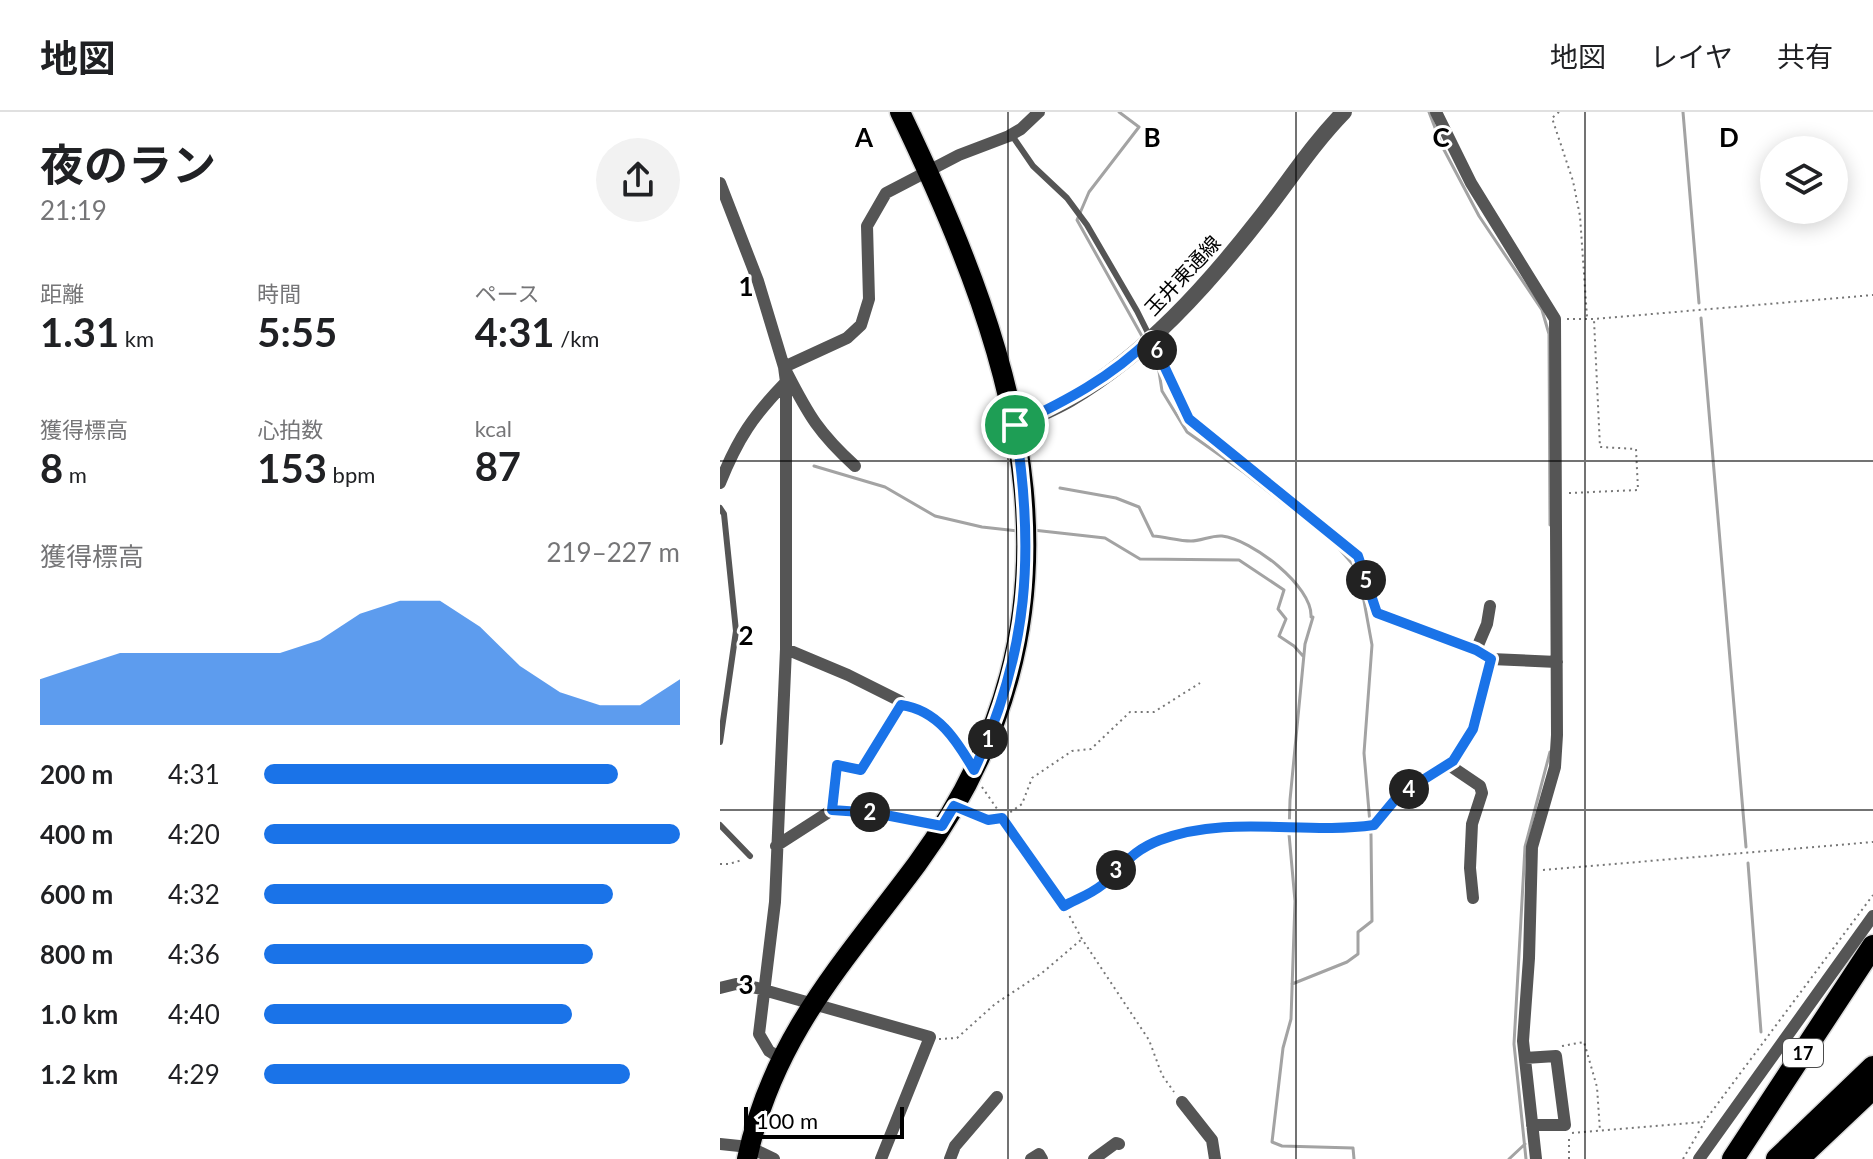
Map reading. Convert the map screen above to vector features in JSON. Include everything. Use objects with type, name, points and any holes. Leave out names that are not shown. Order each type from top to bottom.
[{"type":"highway","name":"17","points":[[1733,1159],[1873,946]]},
{"type":"highway","points":[[1777,1159],[1873,1067]]},
{"type":"highway","points":[[1798,1159],[1873,1088]]},
{"type":"main road","points":[[748,1153],[760,1106],[780,1058],[811,1004],[942,826],[974,770],[1000,710],[1012,670],[1024,592],[1027,529],[1015,425],[982,305],[959,240],[900,112]]},
{"type":"street","points":[[784,367],[847,338],[861,325],[869,299],[867,226],[886,193],[928,170],[1011,134],[1039,112]]},
{"type":"street","name":"玉井東通線","points":[[1015,425],[1070,399],[1122,363],[1151,338],[1201,287],[1260,218],[1315,142],[1344,112]]},
{"type":"street","points":[[1436,112],[1471,183],[1555,319],[1555,767],[1532,847],[1523,1041],[1536,1159]]},
{"type":"street","points":[[720,183],[758,281],[786,382],[786,649],[775,902],[759,1034],[769,1051],[780,1058]]},
{"type":"street","points":[[784,367],[809,417],[826,439],[855,466]]},
{"type":"street","points":[[720,483],[742,433],[755,414],[786,382]]},
{"type":"street","points":[[1490,606],[1487,624],[1476,650],[1491,659],[1553,662]]},
{"type":"street","points":[[786,649],[848,675],[900,701],[901,705]]},
{"type":"street","points":[[1379,818],[1399,795],[1449,765],[1473,729],[1491,659]]},
{"type":"street","points":[[901,705],[910,706],[944,725]]},
{"type":"street","points":[[832,810],[837,765],[861,770],[901,705]]},
{"type":"street","points":[[1449,765],[1480,786],[1482,793],[1472,824],[1470,868],[1473,898]]},
{"type":"street","points":[[776,846],[832,810],[875,813],[942,826]]},
{"type":"street","points":[[1699,1159],[1873,916]]},
{"type":"street","points":[[720,988],[736,984],[764,990],[930,1037],[881,1159]]},
{"type":"street","points":[[1525,1058],[1556,1056],[1565,1125],[1532,1125]]},
{"type":"street","points":[[950,1159],[955,1146],[997,1097]]},
{"type":"street","points":[[1182,1102],[1212,1140],[1215,1159]]},
{"type":"street","points":[[1094,1159],[1116,1143],[1119,1144]]},
{"type":"street","points":[[720,1144],[774,1159]]},
{"type":"street","points":[[1031,1159],[1039,1154],[1042,1159]]},
{"type":"lane","points":[[1011,134],[1033,166],[1067,198],[1087,225],[1171,379]]},
{"type":"lane","points":[[720,508],[724,514],[736,631],[720,742]]},
{"type":"lane","points":[[720,825],[750,856]]},
{"type":"path","points":[[1559,112],[1552,118],[1573,181],[1580,216],[1588,318]]},
{"type":"path","points":[[1555,319],[1594,319],[1873,295]]},
{"type":"path","points":[[1556,494],[1638,490],[1636,449],[1600,447],[1594,319]]},
{"type":"path","points":[[1171,379],[1189,419],[1358,556],[1377,613],[1476,650]]},
{"type":"path","points":[[954,806],[988,820],[1002,818],[1022,804],[1032,778],[1072,751],[1091,749],[1130,712],[1154,712],[1200,683]]},
{"type":"path","points":[[944,725],[986,794],[1064,906],[1082,939],[1149,1040],[1162,1075],[1182,1102]]},
{"type":"path","points":[[1064,906],[1100,886],[1133,853],[1190,830],[1266,826],[1356,827],[1374,825],[1379,818]]},
{"type":"path","points":[[1531,871],[1873,842]]},
{"type":"path","points":[[1683,1159],[1704,1122],[1873,895]]},
{"type":"path","points":[[930,1037],[945,1041],[957,1038],[995,1004],[1042,973],[1082,939]]},
{"type":"path","points":[[1554,1048],[1584,1042],[1597,1087],[1600,1133]]},
{"type":"path","points":[[1569,1159],[1569,1133],[1600,1133],[1704,1122]]},
{"type":"waterway","points":[[1119,112],[1139,127],[1089,192],[1077,220],[1143,338]]},
{"type":"waterway","points":[[1429,112],[1442,146],[1479,216],[1542,310],[1549,334],[1550,525]]},
{"type":"waterway","points":[[1683,112],[1699,303]]},
{"type":"waterway","points":[[1701,318],[1746,847]]},
{"type":"waterway","points":[[1149,348],[1158,365],[1162,391],[1187,432],[1336,545],[1356,568],[1360,579],[1372,645],[1364,753],[1371,835],[1372,921],[1358,932],[1358,954],[1347,962],[1292,984]]},
{"type":"waterway","points":[[814,466],[885,487],[935,516],[982,527],[1018,531]]},
{"type":"waterway","points":[[1060,488],[1116,498],[1139,507],[1153,536],[1191,541],[1214,536],[1234,539],[1278,566],[1302,592],[1309,605],[1313,617],[1305,644],[1290,800],[1289,834],[1295,901],[1291,1019],[1283,1048],[1272,1142],[1282,1146],[1353,1148],[1354,1159]]},
{"type":"waterway","points":[[1033,530],[1105,538],[1140,559],[1239,560],[1284,590],[1278,609],[1286,619],[1279,636],[1303,656]]},
{"type":"waterway","points":[[1526,1159],[1514,1044],[1525,847],[1550,752]]},
{"type":"waterway","points":[[1748,863],[1761,1032]]},
{"type":"waterway","points":[[1509,1159],[1525,1144]]},
{"type":"route","points":[[1151,338],[1189,419],[1358,556],[1377,613],[1476,650],[1491,659],[1473,729],[1453,761],[1399,795],[1374,825],[1190,830],[1133,853],[1100,886],[1064,906],[1002,818],[988,820],[954,806],[942,826],[875,813],[832,810],[837,765],[861,770],[901,705],[910,706],[944,725],[974,770],[990,737],[1012,670],[1026,579],[1024,485],[1015,425],[1070,399],[1122,363],[1151,338]]}]
